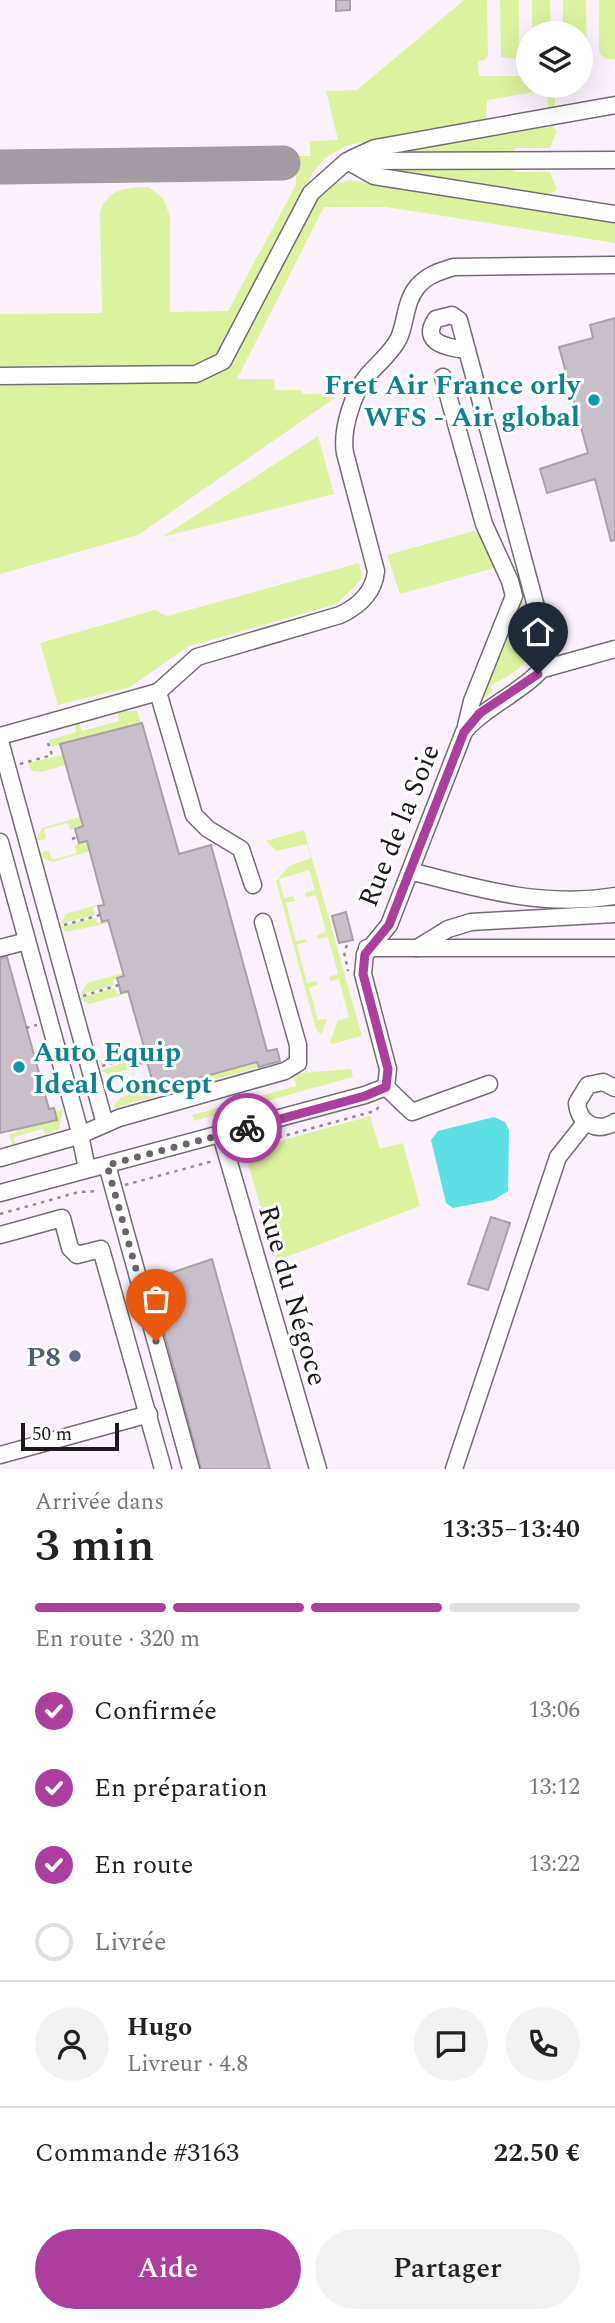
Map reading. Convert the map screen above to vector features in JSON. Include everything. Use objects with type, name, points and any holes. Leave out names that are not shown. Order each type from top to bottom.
[{"type":"street","points":[[0,376],[196,374],[223,361],[310,193],[347,161],[375,148],[615,105]]},
{"type":"street","points":[[347,161],[615,160]]},
{"type":"street","points":[[347,161],[374,176],[615,214]]},
{"type":"street","points":[[0,736],[158,692],[197,657],[340,615],[354,608],[367,597],[375,581],[376,571],[345,453],[344,435],[356,395],[367,376],[390,354],[418,285],[433,273],[454,267],[615,265]]},
{"type":"street","points":[[467,350],[548,646],[548,659],[543,669]]},
{"type":"street","points":[[443,377],[484,524],[510,580],[513,596],[472,701],[464,732]]},
{"type":"street","name":"Rue de la Soie","points":[[382,1089],[388,1069],[363,974],[367,948],[389,925],[464,732],[480,713],[543,669],[615,649]]},
{"type":"street","points":[[158,692],[194,815],[208,829],[241,849],[253,885]]},
{"type":"street","points":[[0,741],[105,1124]]},
{"type":"street","points":[[0,842],[78,1125],[78,1136],[87,1169]]},
{"type":"street","points":[[410,871],[508,897],[615,914]]},
{"type":"street","points":[[417,948],[448,929],[471,922],[578,908],[615,896]]},
{"type":"street","points":[[0,1158],[78,1136],[105,1124],[285,1072],[298,1063],[298,1045],[263,922]]},
{"type":"street","points":[[0,948],[27,941]]},
{"type":"street","points":[[367,948],[615,948]]},
{"type":"street","points":[[615,1088],[595,1082],[582,1089],[577,1103],[585,1123],[600,1128],[615,1122]]},
{"type":"street","points":[[0,1193],[382,1089],[412,1112],[489,1084]]},
{"type":"street","points":[[454,1469],[558,1157],[585,1123]]},
{"type":"street","name":"Rue du Négoce","points":[[221,1135],[318,1469]]},
{"type":"street","points":[[107,1165],[191,1469]]},
{"type":"street","points":[[0,1235],[62,1218],[70,1248],[77,1255],[101,1249],[163,1469]]},
{"type":"street","points":[[0,1455],[149,1414]]},
{"type":"path","points":[[7,768],[52,755],[48,743]]},
{"type":"path","points":[[72,839],[77,837]]},
{"type":"path","points":[[347,945],[344,952],[349,973]]},
{"type":"path","points":[[71,999],[119,985]]},
{"type":"path","points":[[90,1069],[137,1056]]},
{"type":"path","points":[[235,1156],[255,1150],[273,1139],[374,1111],[382,1103],[382,1089]]},
{"type":"path","points":[[123,1186],[215,1161]]},
{"type":"path","points":[[0,1214],[79,1192],[104,1190]]},
{"type":"green space","points":[[464,0],[487,0],[488,55],[485,60],[478,61],[479,76],[516,76],[516,95],[487,100],[486,121],[348,145],[325,158],[313,172],[224,344],[213,358],[190,366],[0,369],[0,314],[102,313],[100,212],[108,198],[125,189],[148,187],[163,198],[170,216],[170,312],[228,311],[296,185],[296,156],[310,156],[310,141],[338,140],[326,91],[357,90]]},
{"type":"green space","points":[[500,0],[519,0],[516,59],[501,57]]},
{"type":"green space","points":[[532,0],[550,0],[551,21],[532,21]]},
{"type":"green space","points":[[563,0],[586,0],[586,21],[563,21]]},
{"type":"green space","points":[[599,0],[615,0],[615,59],[605,59],[599,53]]},
{"type":"green space","points":[[547,98],[555,98],[555,109],[548,110]]},
{"type":"green space","points":[[549,123],[557,131],[550,148],[515,148],[513,152],[377,153]]},
{"type":"green space","points":[[513,168],[515,172],[550,172],[557,189],[548,196],[376,170]]},
{"type":"green space","points":[[349,180],[615,220],[615,243],[386,207],[324,207],[237,379],[274,379],[275,390],[301,390],[303,394],[342,393],[138,535],[0,574],[0,383],[217,371],[317,196],[329,186]]},
{"type":"green space","points":[[318,436],[334,494],[162,537]]},
{"type":"green space","points":[[474,531],[482,535],[495,568],[400,594],[387,555]]},
{"type":"green space","points":[[359,563],[362,576],[337,604],[189,646],[130,687],[58,705],[40,643],[155,610],[167,616]]},
{"type":"green space","points":[[518,587],[531,635],[530,653],[519,669],[490,686],[493,691],[481,700]]},
{"type":"green space","points":[[117,711],[137,711],[141,724],[51,747],[49,740],[76,732],[74,723],[79,722],[82,731],[119,721]]},
{"type":"green space","points":[[63,755],[66,765],[41,772],[32,771],[28,763]]},
{"type":"green space","points":[[80,817],[83,826],[70,830],[68,823],[44,829],[46,839],[36,841],[42,828]]},
{"type":"green space","points":[[304,830],[362,1036],[332,1044],[330,1042],[338,1021],[349,1017],[339,979],[330,981],[329,977],[338,974],[328,937],[318,939],[317,935],[326,932],[316,895],[306,897],[305,893],[315,890],[309,870],[279,879],[284,898],[293,896],[295,901],[286,903],[296,941],[306,939],[307,942],[297,945],[307,983],[317,981],[318,985],[309,988],[318,1020],[327,1019],[321,1035],[316,1029],[276,881],[289,866],[311,858],[307,844],[277,851],[266,841]]},
{"type":"green space","points":[[87,841],[90,851],[53,862],[43,858],[40,853],[49,850],[52,860],[77,853],[75,845]]},
{"type":"green space","points":[[103,903],[93,908],[95,915],[60,924],[66,914]]},
{"type":"green space","points":[[95,918],[97,923],[108,920],[109,923],[66,932],[61,927]]},
{"type":"green space","points":[[123,973],[124,976],[113,980],[114,985],[80,995],[87,983]]},
{"type":"green space","points":[[115,988],[117,994],[129,993],[89,1004],[80,998]]},
{"type":"green space","points":[[143,1043],[144,1047],[133,1051],[134,1056],[99,1065],[106,1054]]},
{"type":"green space","points":[[135,1059],[137,1065],[148,1064],[108,1075],[101,1070]]},
{"type":"green space","points":[[258,1062],[260,1070],[257,1068],[120,1106],[120,1110],[113,1106],[121,1097]]},
{"type":"green space","points":[[351,1069],[353,1077],[194,1121],[192,1115],[296,1086],[294,1077],[299,1073]]},
{"type":"green space","points":[[63,1109],[59,1129],[45,1135],[43,1129],[14,1137],[16,1147],[13,1147],[9,1134],[17,1132],[17,1129],[56,1120],[55,1112]]},
{"type":"green space","points":[[370,1116],[380,1149],[403,1143],[420,1206],[276,1261],[248,1164],[251,1155],[273,1143]]},
{"type":"water","points":[[494,1117],[505,1122],[509,1130],[508,1191],[494,1200],[453,1208],[446,1203],[431,1140],[438,1131]]},
{"type":"building","points":[[336,0],[350,0],[350,10],[336,11]]},
{"type":"building","name":"Fret Air France orly WFS - Air global","points":[[615,318],[615,540],[611,541],[595,479],[547,493],[540,469],[588,453],[559,347],[593,338],[590,325]]},
{"type":"building","points":[[142,723],[179,854],[211,845],[267,1051],[277,1049],[280,1061],[259,1067],[257,1062],[155,1090],[147,1062],[139,1064],[135,1049],[144,1047],[128,991],[121,993],[117,978],[124,976],[108,920],[102,922],[98,906],[104,905],[87,841],[79,843],[75,829],[83,826],[60,744]]},
{"type":"building","points":[[346,912],[353,940],[339,943],[332,916]]},
{"type":"building","name":"Auto Equip Ideal Concept","points":[[7,957],[49,1109],[54,1108],[57,1120],[0,1133],[0,958]]},
{"type":"building","points":[[491,1217],[510,1223],[488,1290],[468,1284]]},
{"type":"building","points":[[212,1259],[270,1469],[201,1469],[150,1280]]},
{"type":"taxiway","points":[[0,167],[283,163]]},
{"type":"way so far","points":[[156,1341],[107,1165],[247,1128]]},
{"type":"place","name":"Fret Air France orly WFS - Air global","points":[[594,400]]},
{"type":"place","name":"Auto Equip Ideal Concept","points":[[19,1067]]},
{"type":"place","name":"P8","points":[[75,1356]]},
{"type":"route","points":[[247,1128],[365,1096],[386,1087],[388,1069],[363,974],[363,960],[367,948],[389,925],[464,732],[480,713],[538,674]]}]
